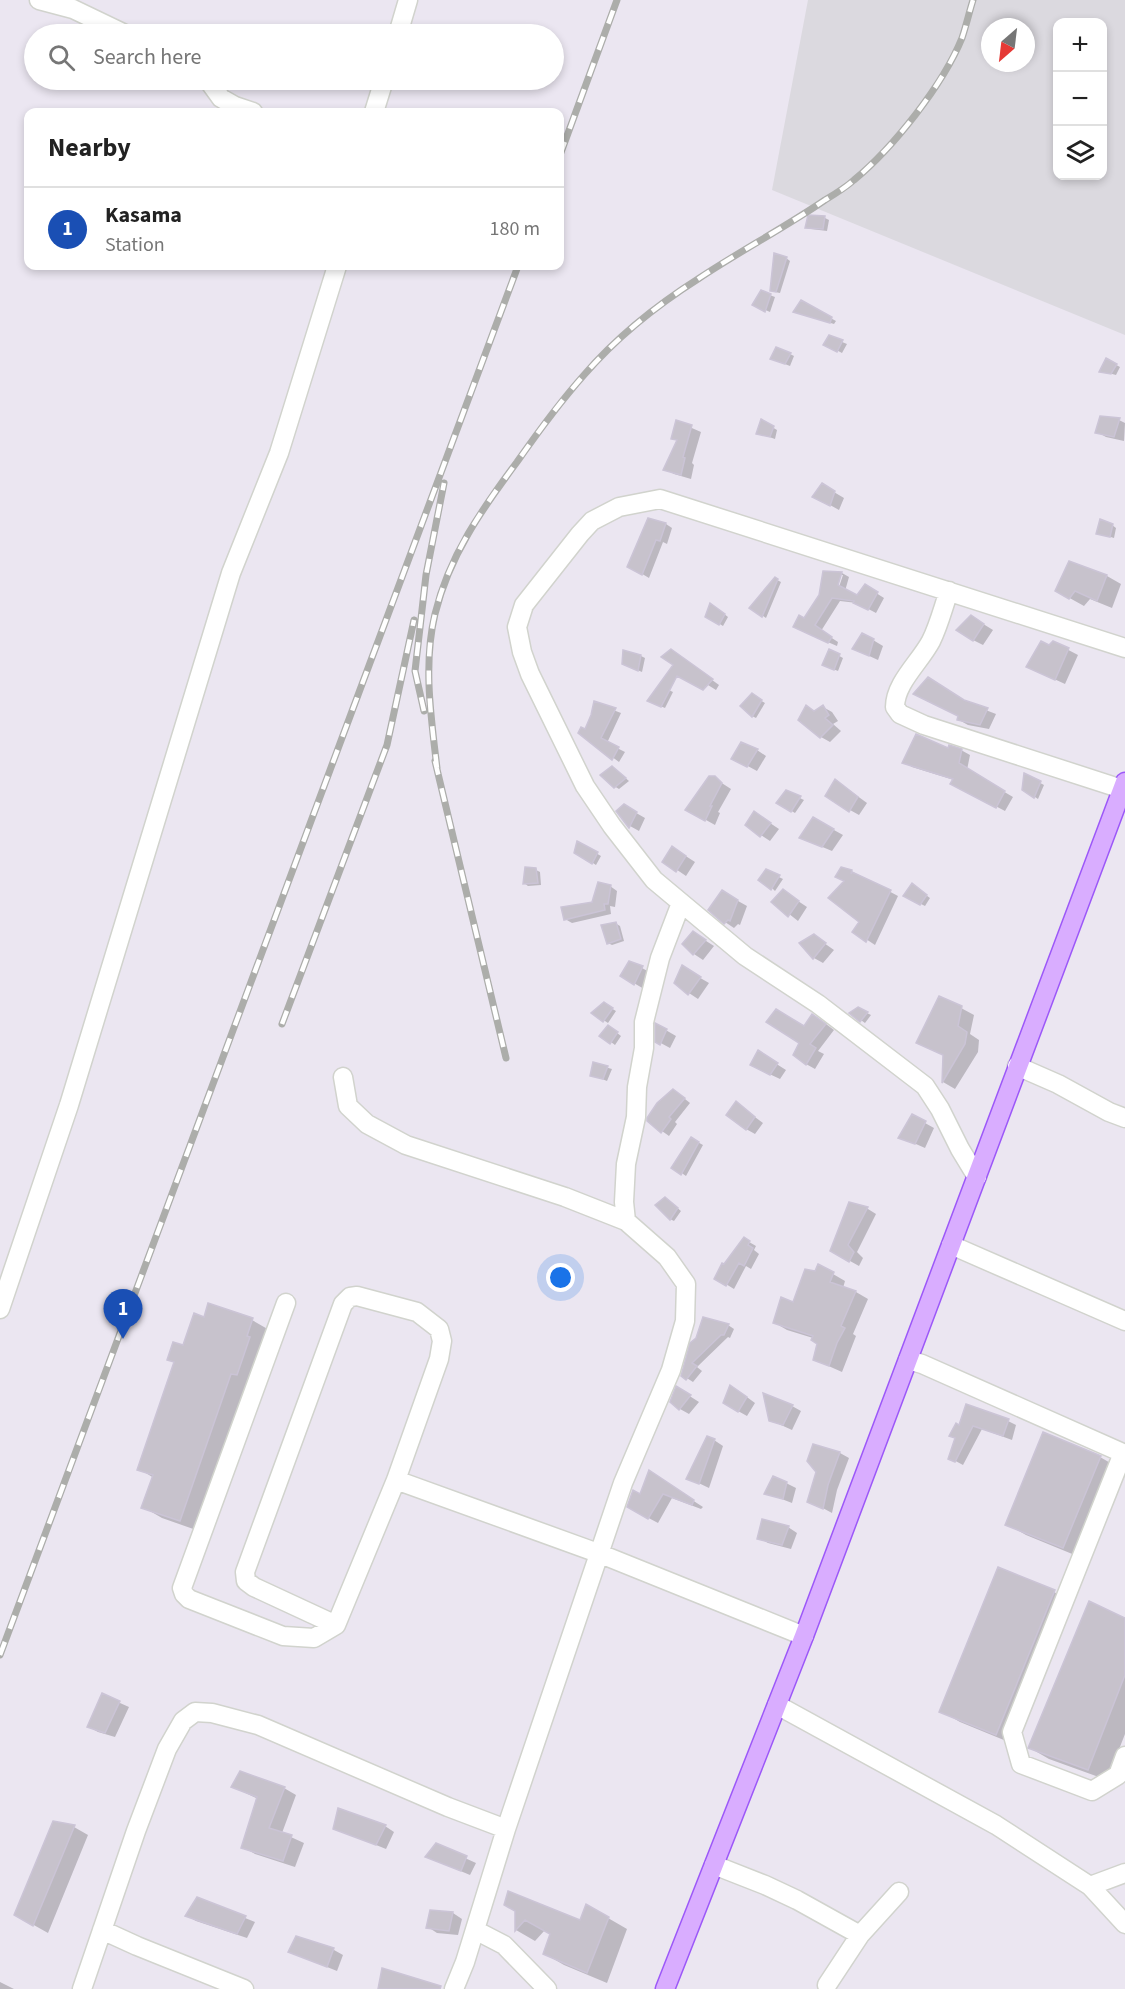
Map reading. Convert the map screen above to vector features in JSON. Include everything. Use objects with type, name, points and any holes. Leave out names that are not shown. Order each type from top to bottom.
[{"type":"main road","points":[[668,1988],[804,1636],[1124,785]]},
{"type":"street","points":[[39,0],[73,9],[104,24]]},
{"type":"street","points":[[401,24],[408,0]]},
{"type":"street","points":[[215,90],[221,98],[241,108]]},
{"type":"street","points":[[375,108],[381,90]]},
{"type":"street","points":[[0,1309],[69,1105],[231,573],[279,453],[336,270]]},
{"type":"street","points":[[977,1177],[925,1086],[819,1004],[746,956],[654,880],[612,826],[585,786],[530,674],[522,652],[517,627],[524,605],[592,521],[619,507],[660,499],[1125,648]]},
{"type":"street","points":[[949,591],[930,642],[909,673],[895,699],[894,708],[900,714],[924,725],[1124,785]]},
{"type":"street","points":[[626,1221],[624,1202],[626,1164],[636,1117],[637,1087],[644,1048],[644,1022],[660,958],[681,903]]},
{"type":"street","points":[[1017,1066],[1125,1118]]},
{"type":"street","points":[[343,1077],[348,1106],[367,1124],[406,1145],[565,1197],[626,1221],[667,1257],[686,1284],[685,1321],[671,1370],[623,1483],[598,1553],[506,1829],[465,1962],[454,1989]]},
{"type":"street","points":[[951,1245],[1125,1321]]},
{"type":"street","points":[[286,1303],[182,1587],[189,1599],[283,1636],[314,1638],[336,1625],[396,1480],[439,1359],[442,1341],[439,1329],[417,1312],[357,1296],[350,1297],[343,1304],[245,1572],[246,1581],[254,1587],[336,1625]]},
{"type":"street","points":[[908,1360],[922,1364],[1124,1453],[1012,1732],[1021,1764],[1092,1791],[1118,1775],[1125,1756]]},
{"type":"street","points":[[396,1480],[598,1553],[804,1636]]},
{"type":"street","points":[[777,1705],[996,1825],[1090,1886],[1125,1924]]},
{"type":"street","points":[[82,1989],[136,1831],[167,1749],[183,1721],[195,1712],[212,1713],[258,1725],[448,1808],[506,1829]]},
{"type":"street","points":[[714,1865],[797,1900],[860,1935]]},
{"type":"street","points":[[1090,1886],[1125,1873]]},
{"type":"street","points":[[827,1985],[860,1935],[899,1892]]},
{"type":"street","points":[[102,1930],[244,1989]]},
{"type":"street","points":[[475,1930],[504,1945],[547,1989]]},
{"type":"shaded area","points":[[808,0],[1125,0],[1125,335],[772,190]]},
{"type":"building","points":[[808,215],[825,216],[823,229],[805,228]]},
{"type":"building","points":[[774,253],[787,257],[776,292],[770,291]]},
{"type":"building","points":[[761,290],[771,294],[765,312],[752,305]]},
{"type":"building","points":[[801,300],[832,317],[830,323],[793,312]]},
{"type":"building","points":[[829,335],[843,340],[837,352],[823,345]]},
{"type":"building","points":[[776,347],[791,353],[785,364],[770,359]]},
{"type":"building","points":[[1106,358],[1117,364],[1111,374],[1099,372]]},
{"type":"building","points":[[1100,416],[1120,418],[1114,437],[1095,433]]},
{"type":"building","points":[[761,419],[774,426],[770,437],[756,434]]},
{"type":"building","points":[[676,420],[692,425],[683,457],[685,458],[681,475],[663,470],[677,440],[671,439]]},
{"type":"building","points":[[822,483],[835,491],[830,506],[812,497]]},
{"type":"building","points":[[648,518],[666,523],[660,541],[656,540],[642,575],[627,567]]},
{"type":"building","points":[[1100,519],[1113,524],[1110,537],[1096,534]]},
{"type":"building","points":[[1069,561],[1107,575],[1097,601],[1075,591],[1069,599],[1055,591]]},
{"type":"building","points":[[823,571],[842,572],[838,585],[857,595],[865,584],[878,592],[868,610],[853,603],[854,601],[832,598],[815,625],[832,637],[828,643],[793,627],[799,615],[804,618],[819,595]]},
{"type":"building","points":[[775,577],[778,579],[762,617],[749,608]]},
{"type":"building","points":[[710,603],[725,614],[719,625],[705,617]]},
{"type":"building","points":[[971,615],[984,624],[973,641],[956,630]]},
{"type":"building","points":[[862,633],[874,639],[869,656],[852,649]]},
{"type":"building","points":[[1041,641],[1049,645],[1053,641],[1069,648],[1055,680],[1026,667]]},
{"type":"building","points":[[671,649],[713,679],[703,690],[677,676],[661,707],[647,701],[673,665],[661,657]]},
{"type":"building","points":[[829,649],[840,654],[834,670],[822,665]]},
{"type":"building","points":[[623,650],[641,655],[638,671],[622,664]]},
{"type":"building","points":[[928,677],[964,700],[988,708],[980,725],[957,720],[958,716],[913,694]]},
{"type":"building","points":[[752,693],[762,700],[752,717],[740,706]]},
{"type":"building","points":[[594,701],[616,708],[601,738],[619,747],[612,760],[578,733],[581,727],[585,729]]},
{"type":"building","points":[[806,705],[814,711],[823,705],[829,715],[825,718],[833,725],[820,738],[798,720]]},
{"type":"building","points":[[916,734],[948,748],[949,745],[962,749],[959,763],[1005,791],[996,808],[950,784],[953,779],[902,763]]},
{"type":"building","points":[[741,742],[758,749],[747,767],[731,759]]},
{"type":"building","points":[[612,766],[626,778],[614,788],[600,775]]},
{"type":"building","points":[[1024,773],[1041,781],[1034,798],[1022,790]]},
{"type":"building","points":[[709,776],[715,776],[722,783],[705,821],[685,810]]},
{"type":"building","points":[[835,779],[858,797],[849,812],[825,796]]},
{"type":"building","points":[[786,790],[801,796],[791,812],[776,803]]},
{"type":"building","points":[[624,804],[637,812],[629,828],[616,811]]},
{"type":"building","points":[[754,811],[771,823],[760,837],[745,825]]},
{"type":"building","points":[[813,817],[834,829],[822,847],[799,838]]},
{"type":"building","points":[[577,841],[598,852],[592,864],[574,853]]},
{"type":"building","points":[[672,846],[686,856],[676,872],[662,862]]},
{"type":"building","points":[[525,867],[536,868],[538,883],[523,884]]},
{"type":"building","points":[[841,867],[852,870],[851,874],[852,872],[891,890],[866,942],[852,932],[859,922],[828,898],[844,881],[835,877]]},
{"type":"building","points":[[766,869],[780,875],[771,890],[758,880]]},
{"type":"building","points":[[598,882],[611,885],[608,904],[604,904],[605,910],[564,920],[561,907],[593,902]]},
{"type":"building","points":[[912,883],[927,895],[920,905],[903,896]]},
{"type":"building","points":[[783,889],[799,901],[788,917],[771,902]]},
{"type":"building","points":[[722,890],[738,900],[730,921],[724,924],[708,910]]},
{"type":"building","points":[[616,922],[621,939],[607,944],[601,925]]},
{"type":"building","points":[[693,931],[706,940],[693,955],[682,944]]},
{"type":"building","points":[[814,934],[826,943],[813,959],[799,943]]},
{"type":"building","points":[[629,961],[643,966],[634,985],[620,976]]},
{"type":"building","points":[[682,965],[701,977],[688,995],[674,983]]},
{"type":"building","points":[[939,996],[962,1006],[958,1026],[967,1032],[965,1044],[942,1083],[943,1055],[916,1043]]},
{"type":"building","points":[[604,1002],[613,1008],[603,1022],[591,1013]]},
{"type":"building","points":[[858,1007],[868,1012],[860,1022],[849,1013]]},
{"type":"building","points":[[776,1009],[804,1026],[812,1014],[826,1024],[810,1044],[816,1048],[806,1065],[793,1055],[799,1043],[766,1022]]},
{"type":"building","points":[[655,1023],[667,1029],[660,1045],[655,1042]]},
{"type":"building","points":[[608,1025],[618,1032],[610,1044],[599,1036]]},
{"type":"building","points":[[758,1050],[778,1063],[770,1075],[750,1065]]},
{"type":"building","points":[[593,1062],[608,1066],[603,1079],[590,1076]]},
{"type":"building","points":[[673,1089],[685,1098],[669,1117],[671,1119],[661,1133],[647,1121],[647,1118],[657,1103]]},
{"type":"building","points":[[736,1101],[755,1117],[746,1130],[726,1115]]},
{"type":"building","points":[[912,1114],[926,1121],[915,1144],[898,1138]]},
{"type":"building","points":[[691,1137],[699,1142],[681,1175],[671,1168]]},
{"type":"building","points":[[665,1197],[678,1208],[670,1220],[655,1205]]},
{"type":"building","points":[[849,1202],[868,1207],[848,1245],[854,1252],[849,1262],[830,1251]]},
{"type":"building","points":[[744,1237],[750,1241],[748,1245],[753,1248],[744,1266],[739,1263],[726,1286],[714,1279],[722,1263],[724,1264]]},
{"type":"building","points":[[818,1264],[834,1272],[830,1282],[856,1291],[841,1326],[845,1328],[829,1366],[813,1360],[817,1344],[811,1340],[813,1336],[773,1323],[781,1297],[793,1302],[805,1269],[815,1271]]},
{"type":"building","points":[[208,1303],[253,1318],[247,1336],[250,1337],[237,1375],[231,1374],[180,1521],[141,1508],[153,1475],[137,1470],[174,1362],[167,1360],[173,1342],[183,1345],[194,1313],[204,1317]]},
{"type":"building","points":[[703,1317],[729,1324],[724,1335],[721,1335],[692,1363],[697,1366],[686,1380],[681,1376],[690,1343],[696,1338]]},
{"type":"building","points":[[730,1385],[747,1397],[738,1412],[723,1403]]},
{"type":"building","points":[[676,1386],[691,1395],[679,1410],[670,1402]]},
{"type":"building","points":[[763,1393],[793,1405],[783,1425],[769,1421]]},
{"type":"building","points":[[966,1404],[1009,1419],[1003,1436],[973,1426],[955,1462],[948,1459],[955,1438],[949,1436],[956,1423],[959,1425]]},
{"type":"building","points":[[1043,1432],[1101,1456],[1063,1548],[1005,1525]]},
{"type":"building","points":[[707,1436],[715,1439],[699,1484],[686,1479]]},
{"type":"building","points":[[813,1444],[840,1452],[828,1485],[823,1509],[807,1502],[816,1472],[807,1461]]},
{"type":"building","points":[[649,1470],[694,1500],[692,1505],[663,1494],[648,1519],[627,1507],[633,1490],[640,1494]]},
{"type":"building","points":[[773,1476],[787,1482],[783,1499],[764,1494]]},
{"type":"building","points":[[762,1519],[789,1526],[782,1545],[757,1539]]},
{"type":"building","points":[[998,1567],[1055,1590],[996,1735],[939,1712]]},
{"type":"building","points":[[1089,1601],[1125,1618],[1125,1675],[1088,1770],[1028,1748]]},
{"type":"building","points":[[102,1693],[120,1701],[105,1733],[87,1727]]},
{"type":"building","points":[[240,1771],[285,1787],[269,1828],[292,1835],[283,1861],[241,1848],[257,1797],[231,1787]]},
{"type":"building","points":[[338,1808],[386,1825],[376,1845],[333,1829]]},
{"type":"building","points":[[53,1821],[75,1825],[33,1926],[14,1915]]},
{"type":"building","points":[[436,1843],[467,1856],[461,1871],[425,1857]]},
{"type":"building","points":[[508,1891],[580,1920],[586,1904],[609,1917],[587,1973],[543,1954],[550,1934],[525,1920],[515,1931],[515,1911],[504,1905]]},
{"type":"building","points":[[197,1897],[246,1916],[237,1934],[185,1916]]},
{"type":"building","points":[[430,1910],[453,1912],[449,1931],[426,1928]]},
{"type":"building","points":[[296,1936],[334,1948],[327,1967],[288,1952]]},
{"type":"building","points":[[382,1968],[441,1986],[440,1989],[378,1989]]},
{"type":"railway","points":[[564,144],[617,0]]},
{"type":"railway","points":[[437,768],[429,671],[431,633],[449,572],[468,534],[491,497],[566,396],[596,361],[623,335],[683,289],[844,188],[885,151],[916,115],[943,76],[962,38],[973,0]]},
{"type":"railway","points":[[0,1655],[517,270]]},
{"type":"railway","points":[[424,711],[415,671],[426,575],[444,483]]},
{"type":"railway","points":[[282,1024],[387,745],[414,620]]},
{"type":"railway","points":[[435,761],[506,1058]]},
{"type":"place","name":"Kasama","points":[[123,1339]]}]
